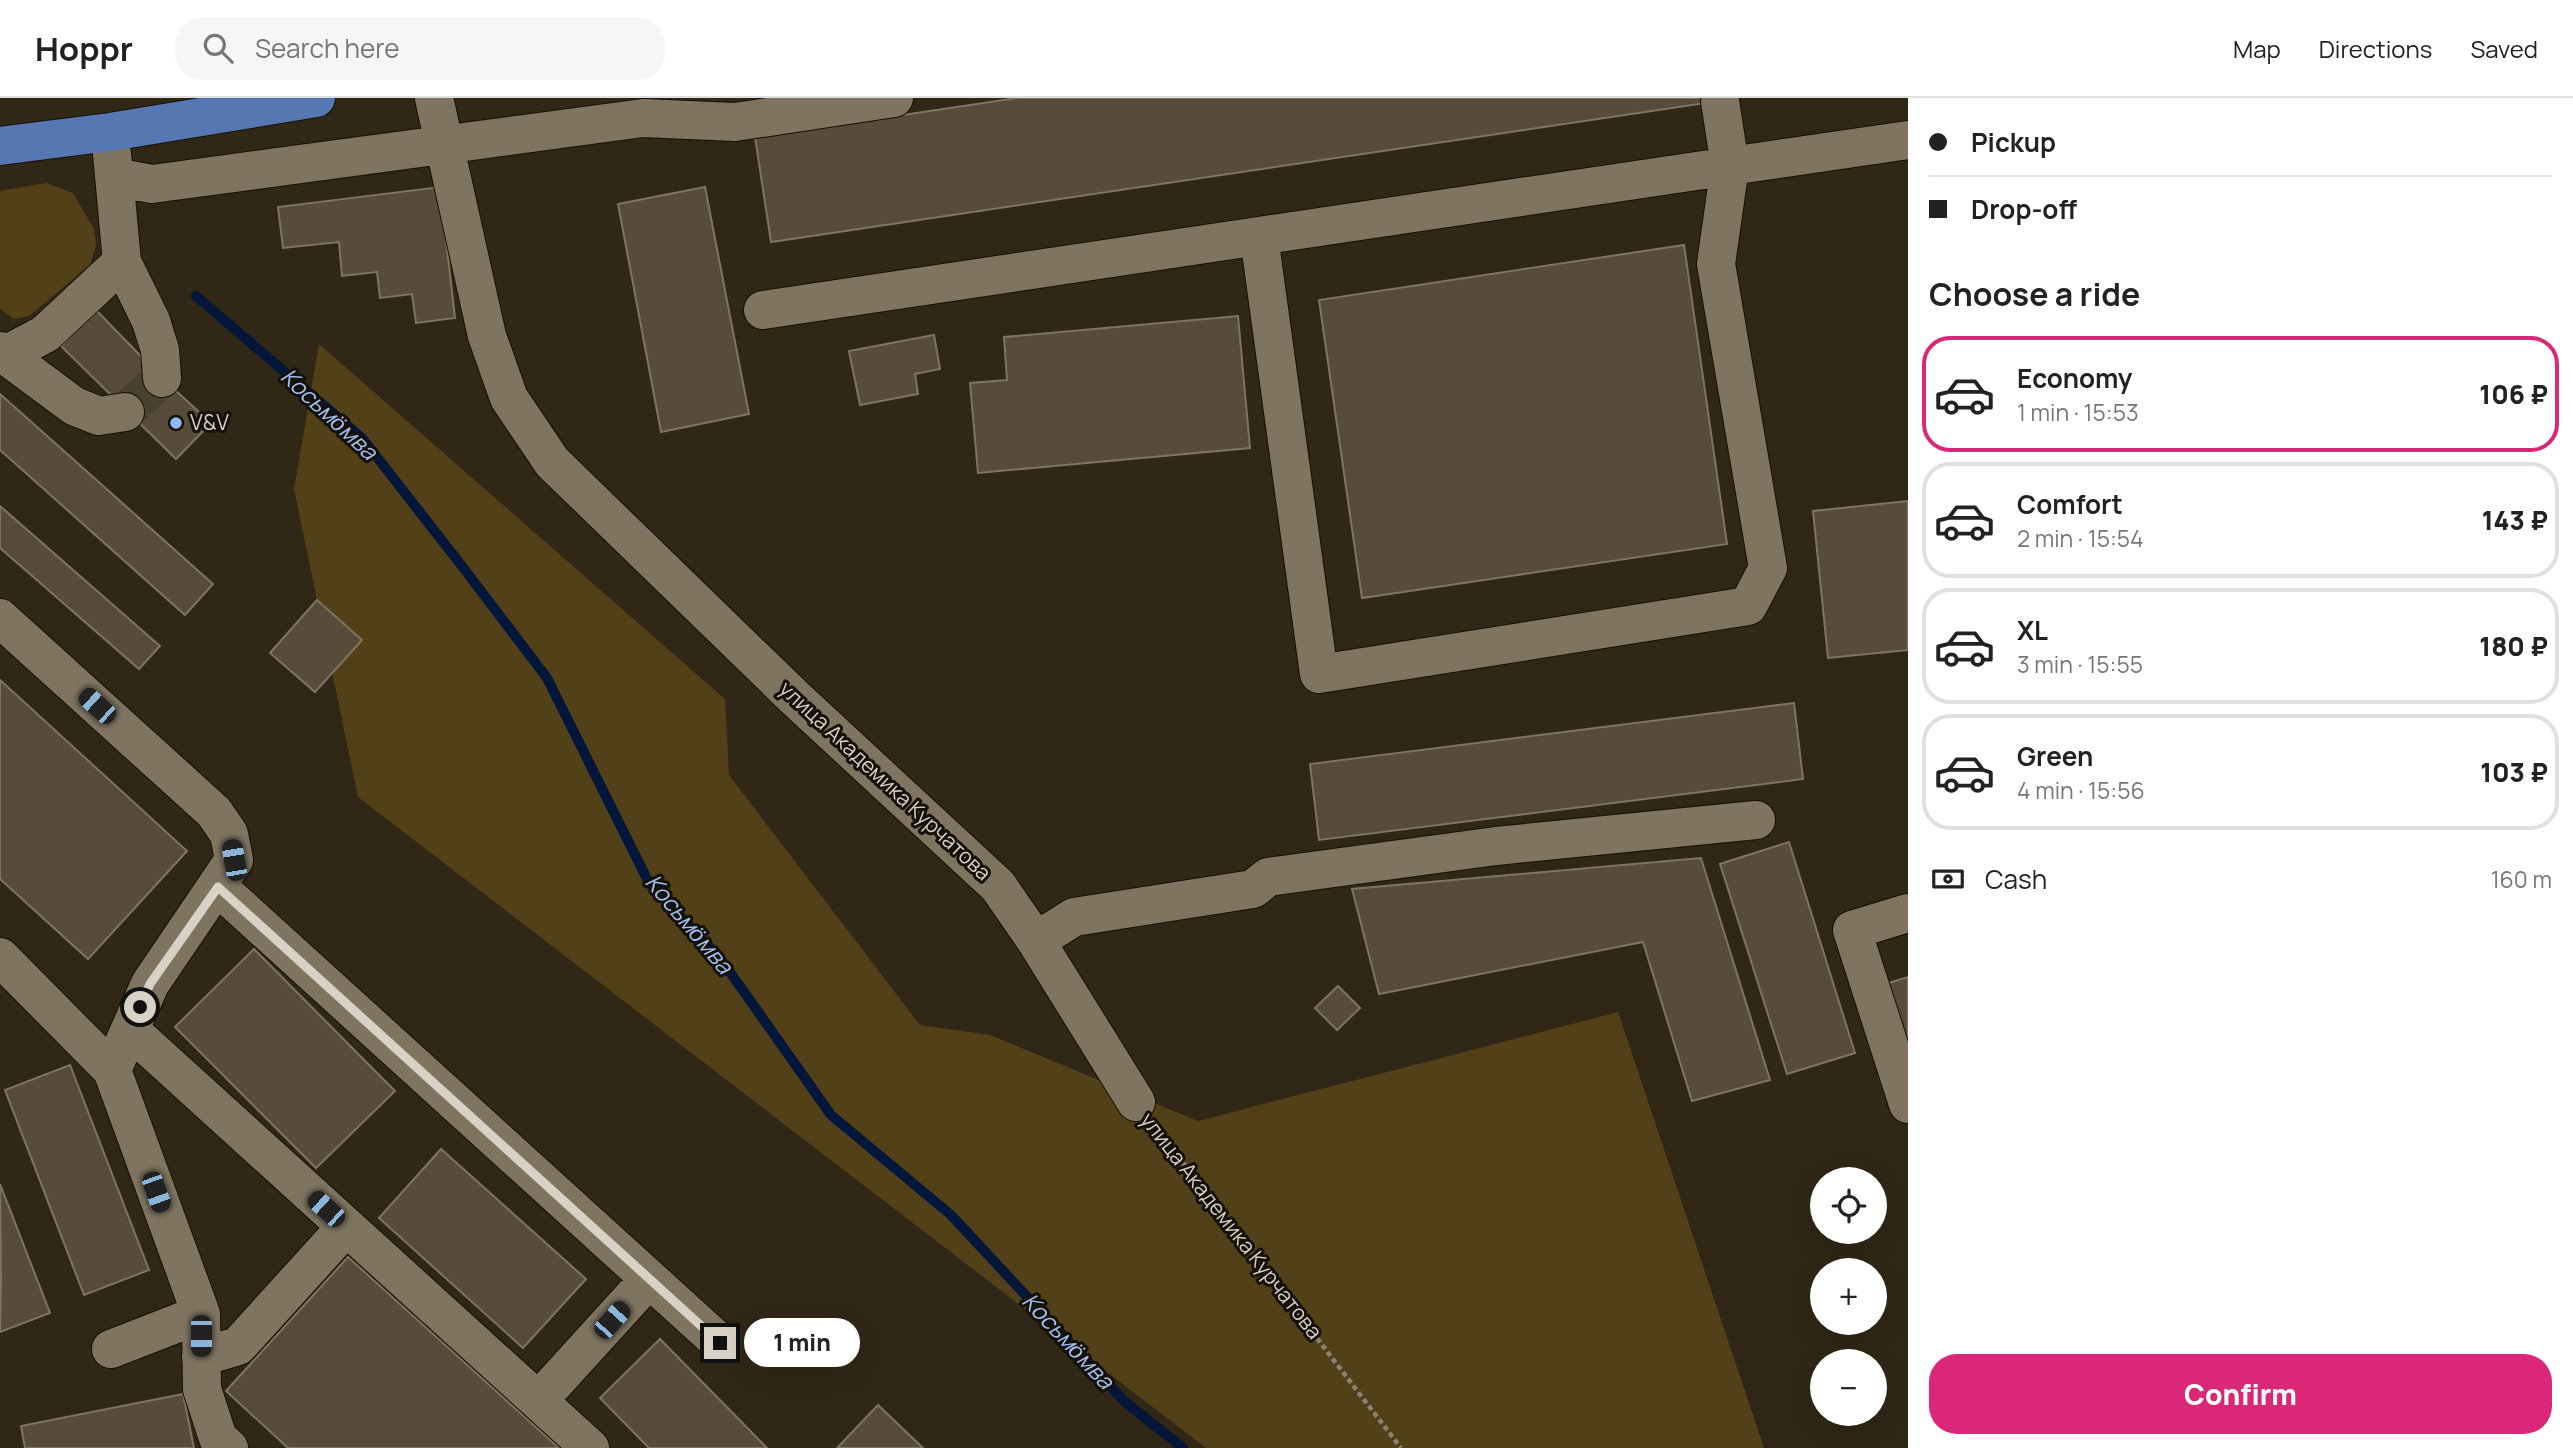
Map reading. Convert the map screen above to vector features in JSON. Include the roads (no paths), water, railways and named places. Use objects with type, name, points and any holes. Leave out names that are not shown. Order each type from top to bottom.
[{"type":"main road","points":[[0,146],[110,132],[316,98]]},
{"type":"lane","name":"улица Академика Курчатова","points":[[434,98],[487,336],[509,398],[552,462],[794,697],[998,886],[1036,941],[1136,1102]]},
{"type":"lane","points":[[114,177],[152,184],[643,118],[735,122],[894,98]]},
{"type":"lane","points":[[1259,236],[1319,674],[1748,606],[1768,568],[1716,264],[1730,166],[1720,101]]},
{"type":"lane","points":[[110,132],[122,262],[151,321],[160,350],[162,377]]},
{"type":"lane","points":[[763,310],[1908,140]]},
{"type":"lane","points":[[2,353],[46,334],[122,262]]},
{"type":"lane","points":[[2,353],[74,406],[99,416],[125,412]]},
{"type":"lane","points":[[0,618],[214,812],[229,834],[234,860],[150,984],[112,1070]]},
{"type":"lane","points":[[1036,941],[1074,917],[1253,889],[1268,877],[1496,846],[1756,820]]},
{"type":"lane","points":[[218,887],[720,1343]]},
{"type":"lane","points":[[1908,913],[1852,930],[1908,1104]]},
{"type":"lane","points":[[0,957],[112,1070],[201,1314],[202,1389],[218,1438],[229,1448]]},
{"type":"lane","points":[[130,1030],[590,1448]]},
{"type":"lane","points":[[201,1357],[238,1346],[346,1227]]},
{"type":"lane","points":[[538,1401],[649,1279]]},
{"type":"lane","points":[[111,1349],[201,1314]]},
{"type":"waterway","name":"Косьмӧмва","points":[[196,296],[362,438],[465,570],[547,678],[649,883],[720,958],[831,1115],[951,1215],[1125,1402],[1183,1448]]},
{"type":"tunnel","points":[[125,412],[162,378]]},
{"type":"place","name":"V&V","points":[[176,423]]}]
